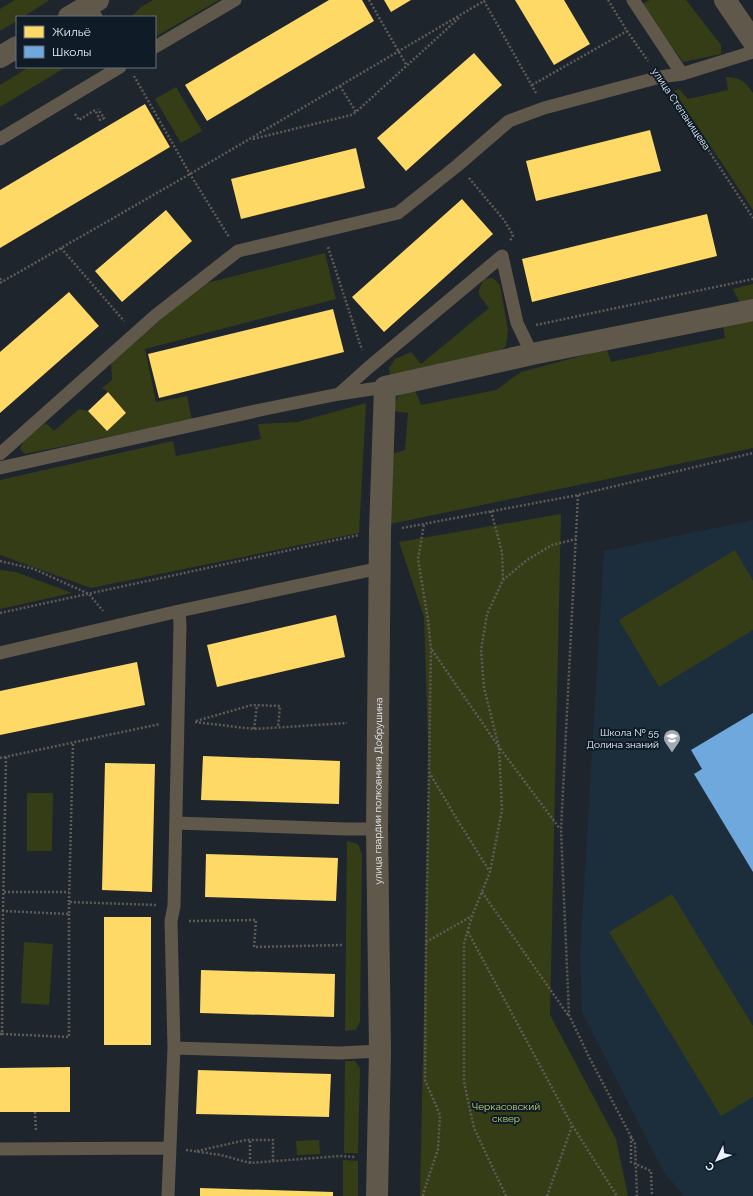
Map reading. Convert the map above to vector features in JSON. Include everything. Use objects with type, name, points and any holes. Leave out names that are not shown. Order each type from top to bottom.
[{"type":"street","points":[[725,0],[753,41]]},
{"type":"street","points":[[71,16],[92,6]]},
{"type":"street","points":[[0,57],[16,48]]},
{"type":"street","points":[[385,387],[532,354],[753,310]]},
{"type":"street","name":"улица гвардии полковника Добрушина","points":[[377,1196],[380,1051],[377,829],[380,531],[385,387]]},
{"type":"lane","points":[[156,46],[235,0]]},
{"type":"lane","points":[[633,0],[682,74]]},
{"type":"lane","points":[[0,454],[156,315],[238,251],[398,213],[458,165],[509,121],[544,108],[660,77],[682,74],[753,52]]},
{"type":"lane","points":[[0,139],[126,69]]},
{"type":"lane","points":[[339,394],[502,256],[517,323],[532,354]]},
{"type":"lane","points":[[0,468],[265,409],[339,394],[385,387]]},
{"type":"lane","points":[[0,653],[179,611],[380,568]]},
{"type":"lane","points":[[168,1196],[174,1048],[172,921],[174,906],[179,720],[179,611]]},
{"type":"lane","points":[[176,823],[377,829]]},
{"type":"lane","points":[[174,1048],[340,1053],[380,1051]]},
{"type":"lane","points":[[0,1149],[170,1148]]},
{"type":"path","points":[[369,0],[407,66]]},
{"type":"path","name":"улица Степанищева","points":[[608,0],[626,31],[660,77],[753,218]]},
{"type":"path","points":[[0,278],[1,282],[61,248],[249,140],[484,1],[544,108]]},
{"type":"path","points":[[249,140],[351,115],[466,12]]},
{"type":"path","points":[[532,85],[626,31]]},
{"type":"path","points":[[126,69],[238,251]]},
{"type":"path","points":[[340,86],[356,112]]},
{"type":"path","points":[[74,113],[79,120],[95,110],[100,120],[104,118],[98,109]]},
{"type":"path","points":[[458,165],[504,220],[513,235],[502,256]]},
{"type":"path","points":[[323,231],[368,368]]},
{"type":"path","points":[[61,248],[135,333]]},
{"type":"path","points":[[520,328],[753,279]]},
{"type":"path","points":[[0,613],[380,531],[578,495],[753,453]]},
{"type":"path","points":[[569,1015],[561,830],[578,495]]},
{"type":"path","points":[[491,511],[502,552],[503,580],[488,614],[480,650],[484,688],[499,747],[502,810],[490,872],[472,916],[464,944],[464,1082],[474,1128],[506,1196]]},
{"type":"path","points":[[423,1196],[438,1149],[440,1114],[425,1080],[431,649],[418,559],[424,524]]},
{"type":"path","points":[[503,580],[527,560],[552,545],[576,539]]},
{"type":"path","points":[[0,561],[34,569],[89,594],[114,626]]},
{"type":"path","points":[[431,649],[499,747],[561,830]]},
{"type":"path","points":[[278,727],[280,706],[252,705],[192,722],[254,729],[347,723]]},
{"type":"path","points":[[254,729],[256,705]]},
{"type":"path","points":[[0,758],[179,720]]},
{"type":"path","points":[[6,757],[1,1034],[69,1037],[69,892],[73,743]]},
{"type":"path","points":[[429,771],[490,872]]},
{"type":"path","points":[[4,892],[69,892]]},
{"type":"path","points":[[482,892],[569,1015],[631,1136],[635,1144],[637,1196]]},
{"type":"path","points":[[69,902],[174,906]]},
{"type":"path","points":[[3,911],[69,914]]},
{"type":"path","points":[[426,943],[472,916]]},
{"type":"path","points":[[172,921],[256,920],[254,947],[342,945]]},
{"type":"path","points":[[468,931],[572,1125],[617,1196]]},
{"type":"path","points":[[35,1112],[37,1136]]},
{"type":"path","points":[[547,1196],[572,1125]]},
{"type":"path","points":[[195,1151],[250,1140],[273,1140],[273,1162]]},
{"type":"path","points":[[250,1140],[250,1163]]},
{"type":"path","points":[[170,1148],[221,1154],[250,1163],[340,1156],[378,1157]]},
{"type":"path","points":[[636,1164],[651,1171],[652,1196]]},
{"type":"shaded area","name":"Школа № 55 Долина знаний","points":[[753,520],[753,1196],[684,1196],[663,1171],[582,1012],[580,955],[604,551]]},
{"type":"green space","points":[[15,0],[48,0],[25,16],[16,16],[16,22],[0,31],[0,9]]},
{"type":"green space","points":[[153,0],[219,0],[156,36],[156,16],[132,16],[141,7]]},
{"type":"green space","points":[[650,0],[686,0],[721,45],[721,54],[683,62],[642,4]]},
{"type":"green space","points":[[27,68],[64,68],[0,107],[0,85]]},
{"type":"green space","points":[[726,77],[735,78],[742,81],[753,93],[753,210],[674,91],[679,89],[688,99],[728,90]]},
{"type":"green space","points":[[176,87],[202,131],[181,143],[155,99]]},
{"type":"green space","points":[[325,253],[336,299],[145,349],[156,402],[187,396],[192,420],[25,454],[20,449],[25,438],[46,423],[54,431],[79,409],[88,411],[107,430],[126,413],[108,392],[102,388],[112,380],[111,362],[203,284]]},
{"type":"green space","points":[[493,278],[500,285],[508,330],[506,346],[499,352],[390,375],[389,368],[395,359],[411,352],[421,364],[489,308],[479,295],[479,292],[484,279]]},
{"type":"green space","points":[[753,284],[753,301],[740,303],[733,289]]},
{"type":"green space","points":[[753,319],[753,448],[390,524],[392,454],[405,450],[408,413],[393,411],[397,397],[414,388],[421,405],[496,390],[521,372],[607,349],[611,362],[725,338],[723,325]]},
{"type":"green space","points":[[366,403],[359,533],[91,588],[0,555],[0,480],[173,441],[176,456],[261,439],[258,424],[298,422]]},
{"type":"green space","name":"Черкасовский сквер","points":[[561,514],[550,1015],[616,1139],[628,1196],[420,1196],[429,771],[424,617],[399,542]]},
{"type":"green space","points":[[735,550],[753,581],[753,630],[659,687],[619,620]]},
{"type":"green space","points":[[0,570],[16,572],[72,593],[0,609]]},
{"type":"green space","points":[[27,793],[53,793],[52,851],[27,851]]},
{"type":"green space","points":[[347,841],[358,844],[362,854],[360,1021],[356,1030],[345,1031]]},
{"type":"green space","points":[[672,894],[753,1026],[753,1097],[721,1116],[609,932]]},
{"type":"green space","points":[[24,942],[53,944],[49,1005],[21,1003]]},
{"type":"green space","points":[[345,1061],[355,1061],[360,1068],[358,1153],[344,1153]]},
{"type":"green space","points":[[319,1140],[320,1154],[297,1155],[296,1141]]},
{"type":"green space","points":[[343,1160],[358,1161],[358,1196],[343,1196]]},
{"type":"building: Жильё","points":[[329,0],[362,0],[374,21],[207,121],[185,85]]},
{"type":"building: Жильё","points":[[384,0],[411,0],[391,12]]},
{"type":"building: Жильё","points":[[515,0],[564,0],[590,44],[554,65]]},
{"type":"building: Жильё","points":[[474,53],[502,85],[406,171],[377,138]]},
{"type":"building: Жильё","points":[[145,104],[170,147],[0,248],[0,190]]},
{"type":"building: Жильё","points":[[650,130],[661,171],[536,201],[526,161]]},
{"type":"building: Жильё","points":[[356,148],[365,188],[241,219],[231,179]]},
{"type":"building: Жильё","points":[[462,199],[493,234],[384,332],[352,297]]},
{"type":"building: Жильё","points":[[166,210],[192,241],[122,302],[95,271]]},
{"type":"building: Жильё","points":[[707,214],[717,256],[532,302],[522,259]]},
{"type":"building: Жильё","points":[[69,292],[99,326],[0,413],[0,352]]},
{"type":"building: Жильё","points":[[333,309],[344,352],[159,398],[148,354]]},
{"type":"building: Жильё","points":[[108,392],[126,413],[107,431],[88,411]]},
{"type":"building: Жильё","points":[[336,615],[345,657],[217,687],[207,645]]},
{"type":"building: Жильё","points":[[137,662],[145,705],[0,735],[0,691]]},
{"type":"building: Жильё","points":[[203,756],[340,761],[339,804],[201,800]]},
{"type":"building: Жильё","points":[[105,763],[155,764],[152,892],[102,890]]},
{"type":"building: Жильё","points":[[206,854],[338,858],[336,901],[205,897]]},
{"type":"building: Жильё","points":[[104,917],[151,917],[151,1045],[104,1045]]},
{"type":"building: Жильё","points":[[201,970],[335,974],[334,1017],[200,1013]]},
{"type":"building: Жильё","points":[[70,1067],[70,1112],[0,1112],[0,1068]]},
{"type":"building: Жильё","points":[[198,1070],[331,1074],[329,1117],[196,1114]]},
{"type":"building: Жильё","points":[[200,1188],[333,1192],[333,1196],[200,1196]]},
{"type":"building: Школы","points":[[753,713],[753,872],[694,774],[702,769],[691,750]]},
{"type":"place","name":"Школа № 55 Долина знаний","points":[[672,753]]}]
